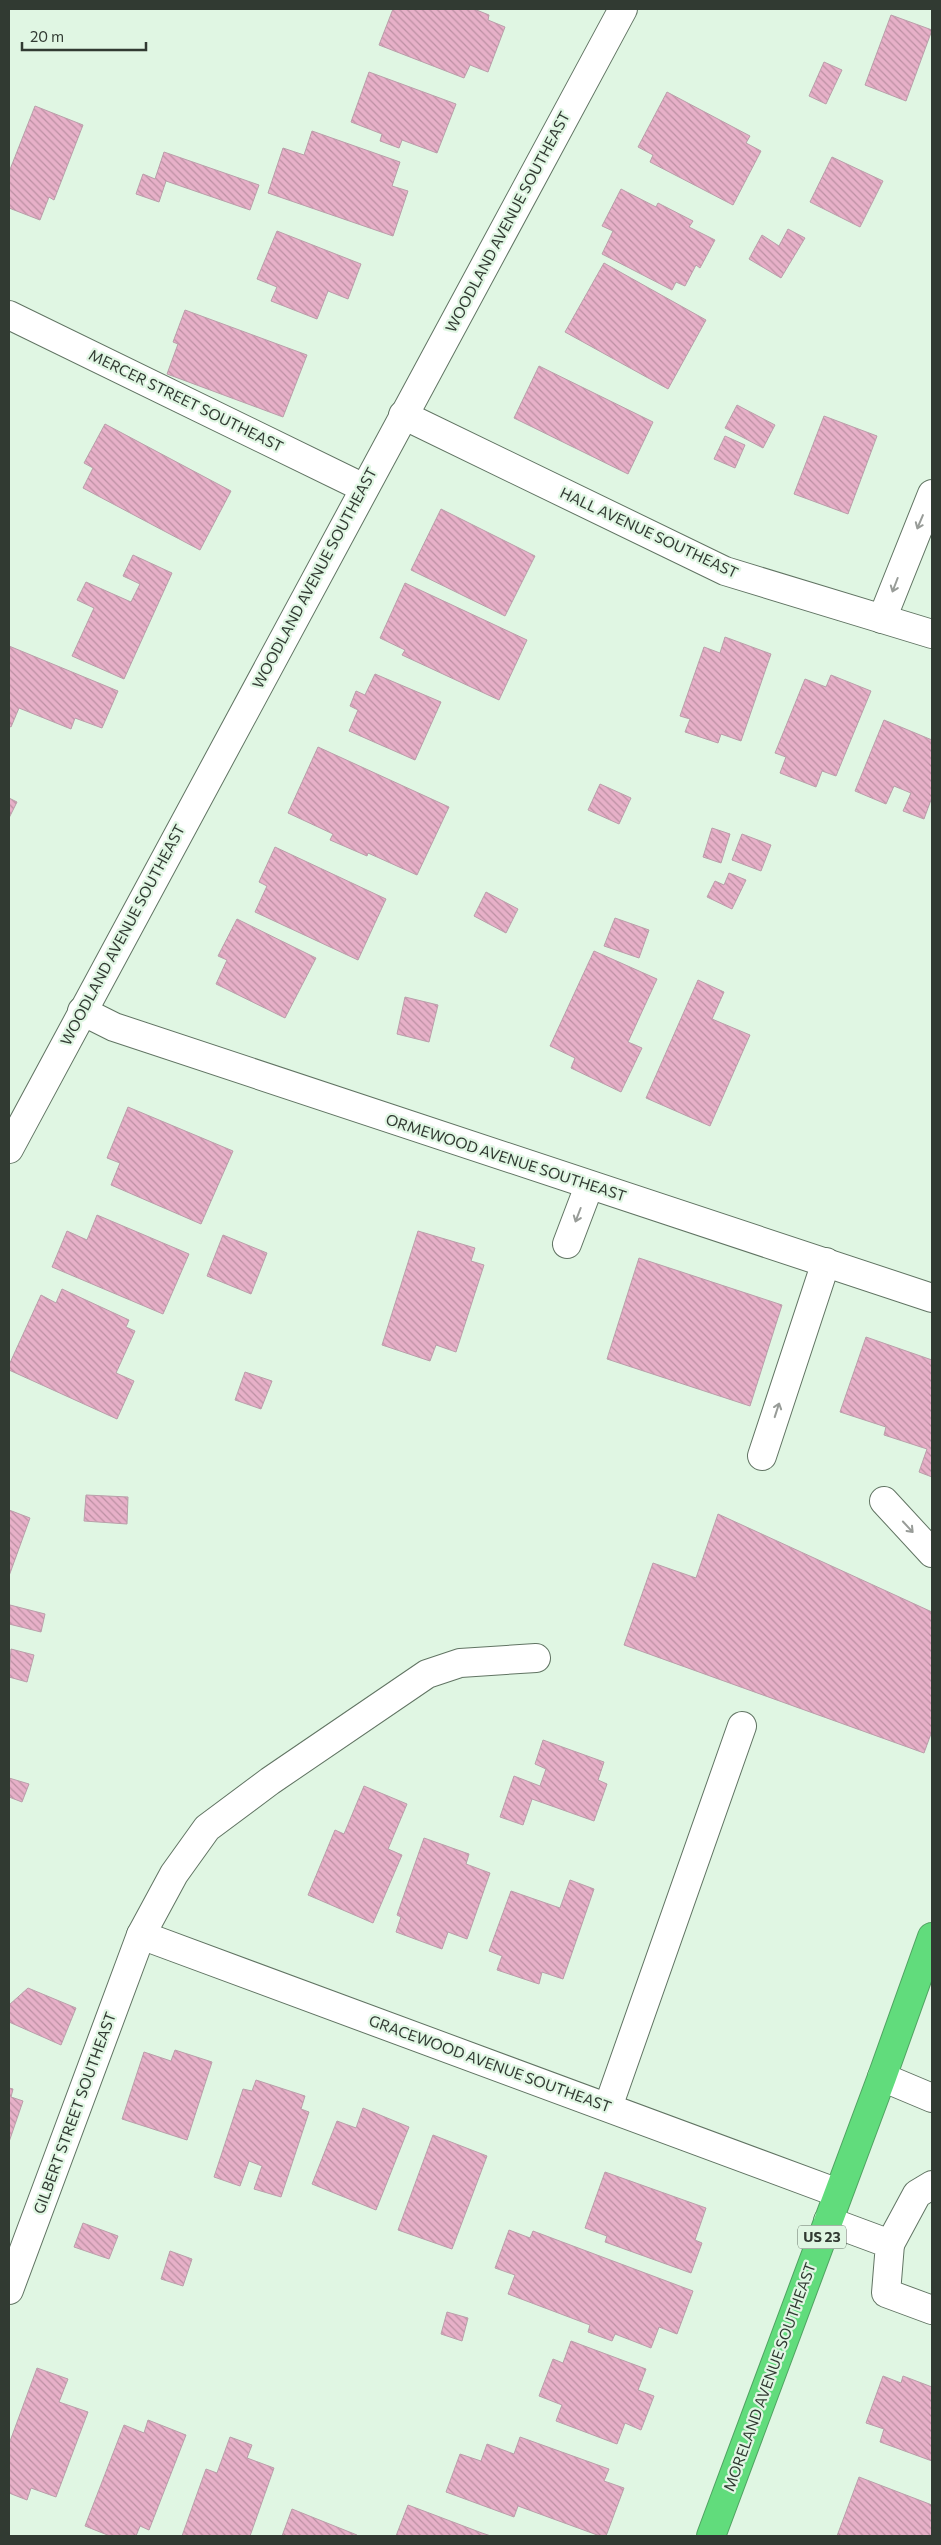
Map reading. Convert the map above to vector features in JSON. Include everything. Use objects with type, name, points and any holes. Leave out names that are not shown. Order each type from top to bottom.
[{"type":"highway","name":"MORELAND AVENUE SOUTHEAST","points":[[711,2536],[882,2077],[932,1937]]},
{"type":"street","name":"WOODLAND AVENUE SOUTHEAST","points":[[9,1149],[623,9]]},
{"type":"street","name":"MERCER STREET SOUTHEAST","points":[[9,315],[364,488]]},
{"type":"street","name":"HALL AVENUE SOUTHEAST","points":[[403,415],[725,571],[932,634]]},
{"type":"street","points":[[882,619],[932,494]]},
{"type":"street","name":"ORMEWOOD AVENUE SOUTHEAST","points":[[82,1012],[114,1027],[589,1186],[932,1298]]},
{"type":"street","points":[[567,1244],[589,1186]]},
{"type":"street","points":[[762,1456],[826,1262]]},
{"type":"street","points":[[884,1501],[932,1553]]},
{"type":"street","name":"GILBERT STREET SOUTHEAST","points":[[9,2290],[141,1935],[174,1874],[207,1828],[270,1781],[427,1674],[460,1663],[536,1658]]},
{"type":"street","points":[[608,2107],[742,1726]]},
{"type":"street","name":"GRACEWOOD AVENUE SOUTHEAST","points":[[141,1935],[838,2193]]},
{"type":"street","points":[[882,2077],[932,2098]]},
{"type":"street","points":[[932,2185],[917,2194],[890,2244],[886,2293],[932,2310]]},
{"type":"street","points":[[828,2221],[890,2244]]},
{"type":"building","points":[[393,9],[474,9],[489,15],[488,20],[505,27],[488,72],[470,65],[464,78],[379,45]]},
{"type":"building","points":[[891,15],[932,30],[906,101],[865,85]]},
{"type":"building","points":[[824,62],[842,70],[826,104],[809,96]]},
{"type":"building","points":[[369,72],[456,104],[437,153],[402,140],[399,148],[380,141],[382,134],[351,122]]},
{"type":"building","points":[[667,92],[750,136],[746,143],[761,151],[733,205],[650,162],[653,155],[638,147]]},
{"type":"building","points":[[35,106],[83,125],[54,200],[49,197],[40,220],[9,208],[9,172]]},
{"type":"building","points":[[312,131],[400,162],[392,186],[408,191],[393,236],[268,193],[283,148],[304,155]]},
{"type":"building","points":[[164,152],[259,185],[250,210],[166,181],[159,202],[136,194],[143,174],[155,179]]},
{"type":"building","points":[[832,157],[883,181],[860,227],[810,202]]},
{"type":"building","points":[[621,189],[656,207],[658,203],[693,221],[689,227],[715,240],[700,268],[696,265],[685,286],[676,282],[672,290],[602,254],[613,231],[602,226]]},
{"type":"building","points":[[788,229],[805,238],[781,278],[749,259],[762,235],[779,246]]},
{"type":"building","points":[[277,231],[361,264],[348,299],[328,291],[317,319],[271,301],[277,287],[257,279]]},
{"type":"building","points":[[604,263],[706,320],[668,389],[565,332]]},
{"type":"building","points":[[185,310],[307,355],[283,417],[167,374],[178,344],[173,342]]},
{"type":"building","points":[[539,366],[653,422],[628,474],[514,418]]},
{"type":"building","points":[[737,405],[775,425],[763,448],[725,428]]},
{"type":"building","points":[[824,416],[877,436],[848,514],[794,494]]},
{"type":"building","points":[[105,424],[231,491],[200,550],[83,488],[93,468],[84,463]]},
{"type":"building","points":[[725,436],[745,445],[735,468],[714,459]]},
{"type":"building","points":[[441,509],[535,556],[505,616],[411,570]]},
{"type":"building","points":[[133,555],[172,573],[124,679],[72,656],[94,608],[77,600],[86,582],[131,602],[140,584],[123,576]]},
{"type":"building","points":[[405,583],[527,640],[499,700],[402,655],[405,650],[380,638]]},
{"type":"building","points":[[725,637],[771,654],[741,741],[721,734],[718,743],[685,732],[690,719],[680,716],[704,647],[720,653]]},
{"type":"building","points":[[9,646],[118,691],[102,728],[75,718],[71,729],[19,708],[11,727],[9,726]]},
{"type":"building","points":[[375,674],[441,702],[415,760],[349,731],[358,710],[350,706],[356,691],[365,695]]},
{"type":"building","points":[[831,675],[871,691],[836,776],[822,771],[816,787],[780,773],[786,757],[775,753],[805,679],[826,687]]},
{"type":"building","points":[[884,720],[932,740],[932,797],[924,819],[903,811],[911,793],[894,786],[886,804],[855,791]]},
{"type":"building","points":[[318,747],[449,807],[417,875],[368,853],[367,856],[330,840],[333,834],[288,813]]},
{"type":"building","points":[[600,784],[631,798],[619,824],[588,810]]},
{"type":"building","points":[[9,798],[17,802],[9,818]]},
{"type":"building","points":[[712,828],[730,834],[721,863],[703,857]]},
{"type":"building","points":[[742,834],[771,845],[761,871],[732,860]]},
{"type":"building","points":[[275,847],[386,899],[358,960],[255,912],[267,886],[259,882]]},
{"type":"building","points":[[729,873],[746,880],[732,909],[707,897],[715,881],[724,885]]},
{"type":"building","points":[[486,892],[518,909],[506,933],[474,916]]},
{"type":"building","points":[[615,918],[649,930],[639,958],[604,946]]},
{"type":"building","points":[[237,919],[316,958],[285,1018],[216,984],[227,960],[218,956]]},
{"type":"building","points":[[594,951],[657,979],[628,1042],[642,1048],[621,1092],[571,1068],[575,1058],[550,1046]]},
{"type":"building","points":[[698,980],[724,992],[712,1019],[750,1035],[710,1126],[646,1098]]},
{"type":"building","points":[[405,997],[438,1005],[429,1042],[397,1034]]},
{"type":"building","points":[[128,1107],[233,1151],[201,1224],[111,1185],[120,1163],[107,1158]]},
{"type":"building","points":[[97,1215],[189,1254],[163,1314],[52,1267],[67,1231],[87,1240]]},
{"type":"building","points":[[418,1231],[475,1248],[471,1261],[484,1265],[456,1352],[436,1345],[430,1361],[382,1345]]},
{"type":"building","points":[[223,1235],[267,1253],[251,1294],[207,1276]]},
{"type":"building","points":[[639,1258],[782,1305],[750,1406],[607,1359]]},
{"type":"building","points":[[62,1289],[129,1320],[126,1327],[135,1331],[116,1373],[134,1381],[117,1419],[9,1370],[9,1365],[41,1295],[56,1303]]},
{"type":"building","points":[[866,1337],[932,1360],[932,1477],[919,1472],[927,1449],[884,1435],[886,1427],[840,1412]]},
{"type":"building","points":[[245,1372],[272,1381],[261,1409],[235,1400]]},
{"type":"building","points":[[86,1495],[128,1497],[127,1524],[84,1521]]},
{"type":"building","points":[[9,1510],[30,1518],[9,1576]]},
{"type":"building","points":[[718,1514],[932,1612],[932,1731],[924,1753],[624,1645],[653,1563],[696,1578]]},
{"type":"building","points":[[10,1605],[45,1614],[41,1632],[9,1624]]},
{"type":"building","points":[[11,1649],[34,1655],[27,1682],[9,1677]]},
{"type":"building","points":[[543,1740],[604,1762],[598,1780],[607,1784],[594,1821],[532,1799],[523,1825],[500,1817],[514,1776],[540,1786],[546,1769],[535,1764]]},
{"type":"building","points":[[9,1778],[29,1784],[22,1802],[9,1797]]},
{"type":"building","points":[[364,1786],[407,1804],[388,1849],[402,1855],[373,1923],[308,1895],[335,1830],[344,1834]]},
{"type":"building","points":[[424,1838],[469,1854],[466,1864],[490,1873],[467,1939],[448,1932],[442,1949],[396,1932],[401,1917],[397,1915]]},
{"type":"building","points":[[570,1880],[594,1889],[563,1979],[542,1972],[539,1984],[497,1970],[502,1956],[489,1951],[511,1891],[560,1908]]},
{"type":"building","points":[[28,1988],[76,2008],[61,2045],[9,2022],[9,2005]]},
{"type":"building","points":[[175,2050],[212,2062],[187,2140],[122,2119],[144,2052],[171,2061]]},
{"type":"building","points":[[256,2080],[305,2096],[301,2109],[309,2112],[281,2197],[254,2189],[262,2166],[249,2161],[240,2186],[214,2177],[243,2089],[252,2091]]},
{"type":"building","points":[[9,2088],[13,2089],[11,2097],[23,2101],[9,2142]]},
{"type":"building","points":[[363,2108],[409,2127],[376,2210],[312,2184],[337,2121],[356,2128]]},
{"type":"building","points":[[433,2135],[487,2156],[452,2249],[398,2230]]},
{"type":"building","points":[[605,2172],[706,2208],[695,2240],[702,2243],[691,2273],[605,2242],[607,2236],[585,2228]]},
{"type":"building","points":[[83,2223],[118,2236],[109,2259],[74,2247]]},
{"type":"building","points":[[509,2230],[530,2238],[533,2231],[693,2291],[677,2334],[659,2327],[651,2348],[615,2334],[612,2341],[588,2332],[590,2325],[508,2294],[515,2275],[495,2268]]},
{"type":"building","points":[[170,2251],[192,2259],[183,2286],[161,2279]]},
{"type":"building","points":[[447,2312],[468,2318],[462,2341],[441,2334]]},
{"type":"building","points":[[571,2341],[646,2369],[638,2390],[654,2396],[641,2430],[625,2423],[617,2444],[556,2421],[562,2405],[539,2396],[553,2359],[563,2363]]},
{"type":"building","points":[[37,2368],[68,2379],[59,2402],[88,2412],[56,2497],[31,2488],[27,2500],[9,2493],[9,2444]]},
{"type":"building","points":[[883,2376],[901,2383],[903,2376],[932,2387],[932,2461],[880,2442],[884,2429],[866,2423]]},
{"type":"building","points":[[148,2420],[186,2435],[149,2530],[140,2526],[136,2536],[110,2536],[85,2526],[124,2425],[144,2433]]},
{"type":"building","points":[[230,2437],[252,2445],[247,2458],[274,2468],[250,2536],[182,2536],[206,2469],[217,2473]]},
{"type":"building","points":[[520,2437],[609,2469],[604,2481],[624,2488],[606,2536],[600,2536],[518,2506],[514,2517],[446,2492],[460,2454],[481,2461],[487,2444],[514,2454]]},
{"type":"building","points":[[859,2477],[932,2505],[932,2536],[837,2536]]},
{"type":"building","points":[[408,2505],[482,2533],[491,2536],[396,2536]]},
{"type":"building","points":[[292,2509],[357,2535],[282,2536]]}]
